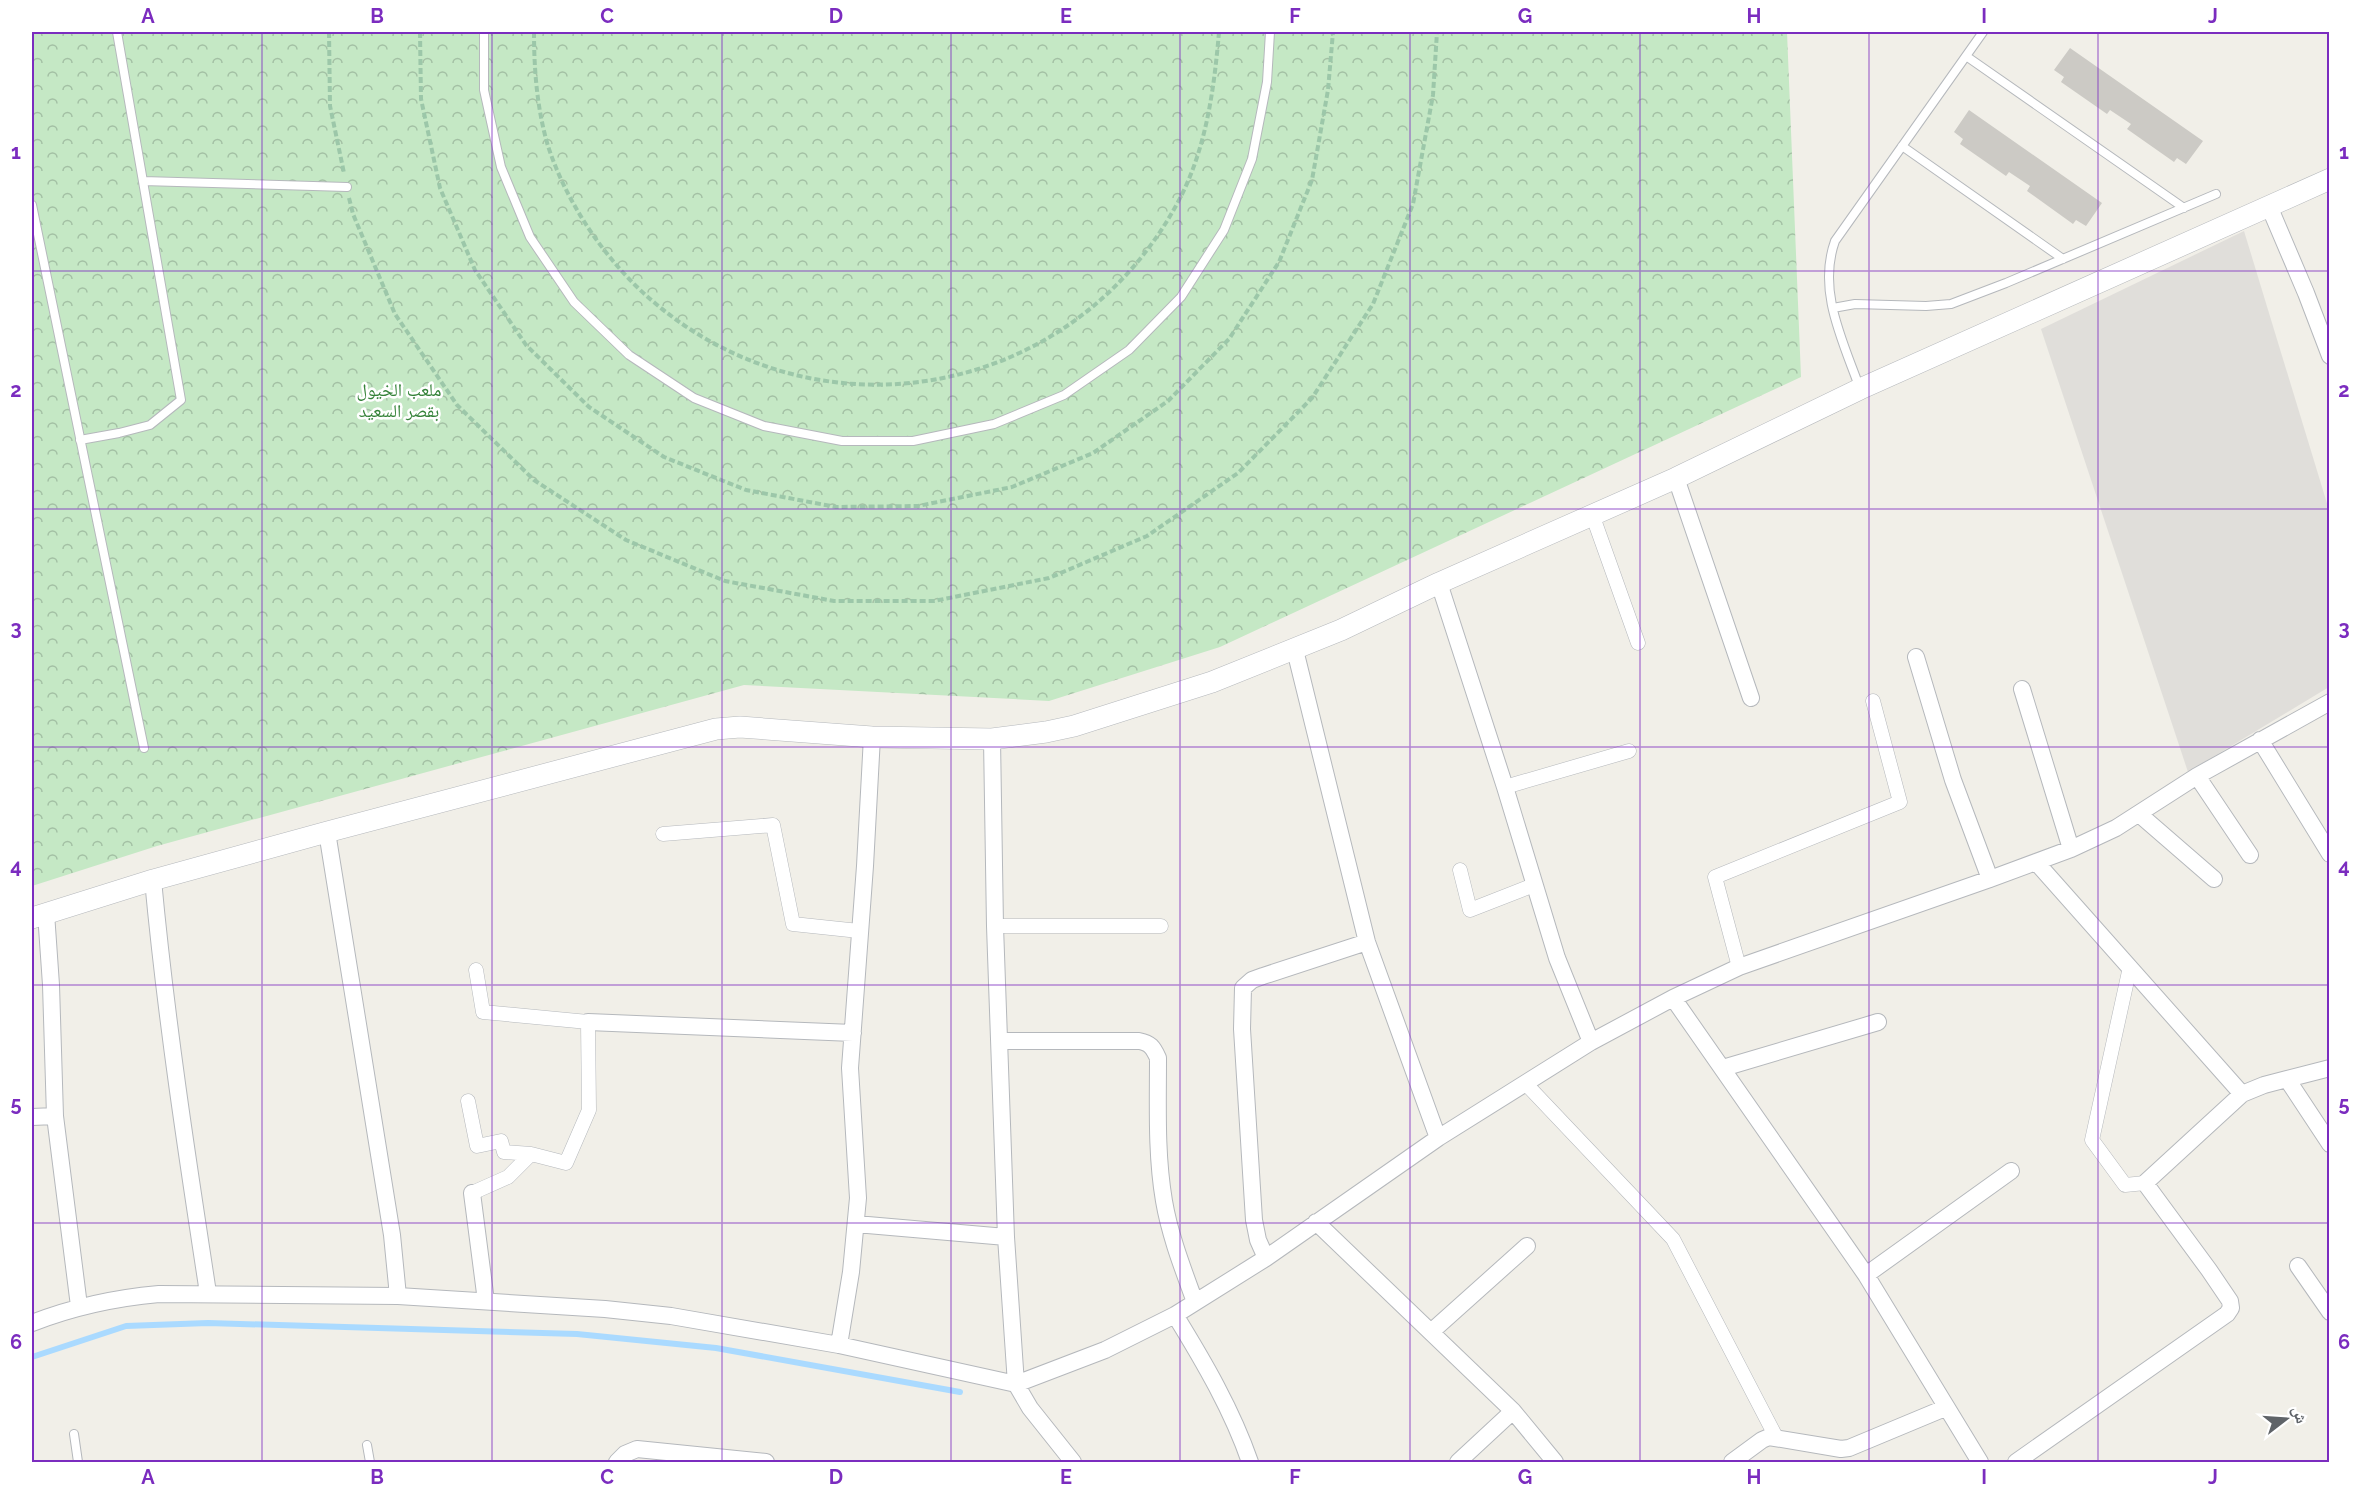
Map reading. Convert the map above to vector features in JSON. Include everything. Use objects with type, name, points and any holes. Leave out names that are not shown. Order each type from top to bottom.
[{"type":"street","points":[[79,1306],[55,1116],[51,985],[39,915],[153,880],[327,832],[716,729],[740,727],[872,737],[992,739],[1074,726],[1212,682],[1295,650],[1676,478],[1860,389],[2269,206],[2326,186]]},
{"type":"street","points":[[2269,206],[2330,356]]},
{"type":"street","points":[[1676,478],[1751,698]]},
{"type":"street","points":[[1592,514],[1638,643]]},
{"type":"street","points":[[1439,584],[1505,787],[1557,958],[1591,1042]]},
{"type":"street","points":[[1295,650],[1367,942],[1438,1138]]},
{"type":"street","points":[[1916,657],[1953,780],[1990,879]]},
{"type":"street","points":[[2022,688],[2071,849]]},
{"type":"street","points":[[1739,967],[1715,876],[1900,802],[1873,701]]},
{"type":"street","points":[[32,1323],[79,1306],[122,1297],[208,1293],[398,1296],[671,1316],[839,1345],[1016,1384],[1106,1350],[1175,1315],[1266,1258],[1438,1138],[1591,1042],[1673,998],[1739,967],[2071,849],[2116,828],[2197,776],[2259,740],[2327,707]]},
{"type":"street","points":[[839,1345],[851,1272],[858,1198],[850,1080],[872,737]]},
{"type":"street","points":[[992,739],[994,926],[1006,1237],[1016,1384],[1030,1408],[1073,1462]]},
{"type":"street","points":[[2259,740],[2330,854]]},
{"type":"street","points":[[1505,787],[1629,751]]},
{"type":"street","points":[[2197,776],[2250,855]]},
{"type":"street","points":[[2139,814],[2214,879]]},
{"type":"street","points":[[663,834],[773,825],[793,924],[859,931]]},
{"type":"street","points":[[327,832],[389,1215],[398,1296]]},
{"type":"street","points":[[2036,862],[2242,1094]]},
{"type":"street","points":[[1460,870],[1470,910],[1533,885]]},
{"type":"street","points":[[153,880],[174,1071],[208,1293]]},
{"type":"street","points":[[994,926],[1161,926]]},
{"type":"street","points":[[1266,1258],[1258,1240],[1254,1220],[1242,1029],[1243,988],[1252,980],[1367,942]]},
{"type":"street","points":[[2130,967],[2092,1140],[2125,1185],[2145,1183],[2242,1094],[2264,1085],[2330,1068]]},
{"type":"street","points":[[476,970],[483,1012],[588,1022],[853,1033]]},
{"type":"street","points":[[1673,998],[1866,1275],[1980,1462]]},
{"type":"street","points":[[468,1101],[477,1146],[501,1142],[504,1152],[531,1154],[566,1163],[589,1110],[588,1022]]},
{"type":"street","points":[[1723,1068],[1878,1022]]},
{"type":"street","points":[[1000,1041],[1138,1041],[1148,1043],[1154,1048],[1158,1058],[1159,1161],[1164,1200],[1172,1236],[1195,1302]]},
{"type":"street","points":[[2287,1079],[2330,1144]]},
{"type":"street","points":[[1525,1083],[1672,1239],[1776,1437]]},
{"type":"street","points":[[32,1117],[55,1116]]},
{"type":"street","points":[[486,1302],[472,1193],[508,1178],[531,1154]]},
{"type":"street","points":[[1866,1275],[2011,1171]]},
{"type":"street","points":[[2016,1462],[2228,1314],[2231,1308],[2230,1302],[2209,1270],[2145,1183]]},
{"type":"street","points":[[1316,1222],[1514,1411],[1555,1462]]},
{"type":"street","points":[[856,1224],[1006,1237]]},
{"type":"street","points":[[1431,1332],[1527,1246]]},
{"type":"street","points":[[2298,1266],[2330,1312]]},
{"type":"street","points":[[32,1309],[51,1316]]},
{"type":"street","points":[[1175,1315],[1207,1366],[1241,1437],[1250,1462]]},
{"type":"street","points":[[1732,1462],[1762,1440],[1776,1437],[1841,1449],[1849,1448],[1945,1408]]},
{"type":"street","points":[[1458,1462],[1514,1411]]},
{"type":"street","points":[[617,1462],[625,1454],[636,1449],[766,1462]]},
{"type":"lane","points":[[80,440],[150,425],[181,400],[117,32]]},
{"type":"lane","points":[[483,32],[484,90],[501,167],[530,237],[574,302],[629,355],[694,398],[764,426],[842,441],[913,441],[994,424],[1064,395],[1129,350],[1181,297],[1224,230],[1252,159],[1267,82],[1270,32]]},
{"type":"lane","points":[[1860,389],[1837,327],[1827,275],[1835,241],[1983,32]]},
{"type":"lane","points":[[1966,56],[2184,208]]},
{"type":"lane","points":[[1902,146],[2064,259]]},
{"type":"lane","points":[[143,181],[347,187]]},
{"type":"lane","points":[[1833,308],[1855,304],[1926,306],[1951,304],[2217,194]]},
{"type":"lane","points":[[32,205],[144,748]]},
{"type":"lane","points":[[74,1434],[78,1462]]},
{"type":"lane","points":[[367,1445],[370,1462]]},
{"type":"path","points":[[329,32],[330,106],[353,214],[395,314],[457,405],[534,480],[626,540],[725,581],[834,601],[934,601],[1049,578],[1147,536],[1238,473],[1312,398],[1373,304],[1413,204],[1433,95],[1437,32]]},
{"type":"path","points":[[420,32],[421,99],[440,188],[474,270],[525,345],[589,407],[664,457],[746,490],[836,507],[859,507],[918,506],[1012,487],[1093,453],[1168,401],[1229,339],[1279,262],[1312,180],[1328,90],[1333,32]]},
{"type":"path","points":[[534,32],[535,79],[549,146],[575,207],[613,263],[661,310],[717,347],[778,372],[846,385],[908,384],[979,370],[1039,344],[1095,306],[1141,259],[1179,201],[1203,139],[1215,72],[1219,32]]},
{"type":"shaded area","points":[[2244,231],[2329,510],[2329,687],[2188,772],[2041,329]]},
{"type":"green space","name":"ملعب الخيول بقصر السعيد","points":[[32,32],[1787,32],[1801,377],[1220,647],[1049,701],[744,685],[157,846],[32,886]]},
{"type":"building","points":[[2070,48],[2203,141],[2186,164],[2177,158],[2174,162],[2127,129],[2131,124],[2110,110],[2107,114],[2061,82],[2064,77],[2054,70]]},
{"type":"building","points":[[1969,110],[2102,203],[2086,226],[2076,220],[2073,224],[2027,191],[2030,186],[2009,172],[2006,176],[1960,144],[1963,139],[1954,132]]},
{"type":"waterway","points":[[32,1357],[126,1326],[208,1323],[577,1334],[716,1348],[960,1392]]}]
